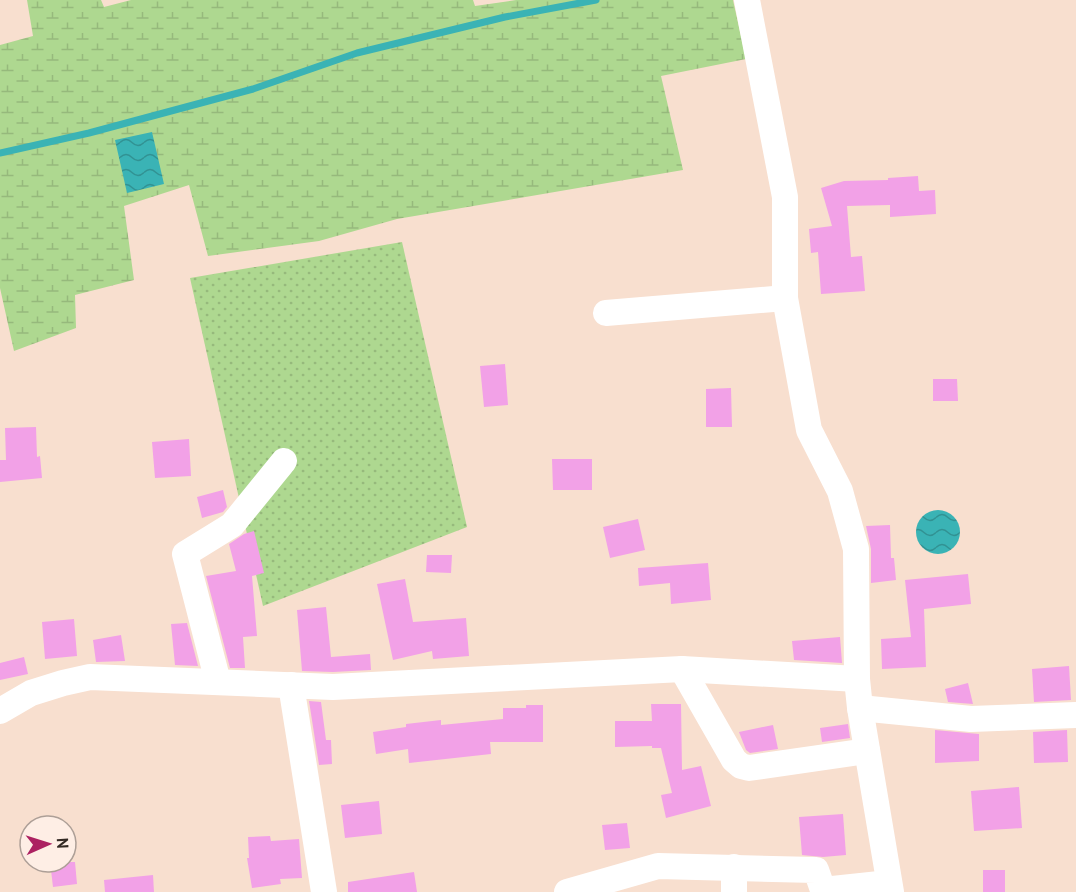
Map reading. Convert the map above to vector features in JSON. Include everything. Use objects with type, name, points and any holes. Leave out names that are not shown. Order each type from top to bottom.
[{"type":"street","points":[[567,892],[658,866],[816,870],[823,890],[890,887],[857,679],[856,549],[840,491],[809,430],[784,298],[784,197],[747,0]]},
{"type":"street","points":[[606,313],[784,298]]},
{"type":"street","points":[[218,682],[185,554],[232,525],[284,461]]},
{"type":"street","points":[[0,711],[31,693],[90,677],[333,687],[682,669],[857,679]]},
{"type":"street","points":[[682,669],[734,760],[741,766],[748,768],[867,751]]},
{"type":"street","points":[[291,685],[324,892]]},
{"type":"street","points":[[860,708],[971,719],[1076,715]]},
{"type":"street","points":[[734,867],[734,892]]},
{"type":"green space","points":[[27,0],[101,0],[104,7],[131,0],[473,0],[475,6],[516,0],[733,0],[746,59],[661,76],[683,170],[397,219],[319,241],[208,256],[189,185],[124,206],[134,280],[75,295],[76,328],[14,351],[0,288],[0,45],[33,36]]},
{"type":"green space","points":[[402,242],[467,527],[263,606],[190,278]]},
{"type":"water","points":[[152,132],[164,184],[127,193],[115,140]]},
{"type":"water","points":[[938,510],[953,517],[960,532],[953,547],[938,554],[923,547],[916,532],[923,517]]},
{"type":"building","points":[[918,176],[919,191],[935,190],[936,214],[890,217],[890,205],[847,206],[851,257],[862,256],[865,291],[821,294],[818,252],[811,253],[809,229],[832,226],[821,188],[844,181],[888,180],[888,178]]},
{"type":"building","points":[[505,364],[508,405],[484,407],[480,366]]},
{"type":"building","points":[[933,379],[957,379],[958,401],[933,401]]},
{"type":"building","points":[[731,388],[732,427],[706,427],[706,389]]},
{"type":"building","points":[[36,427],[37,457],[40,456],[42,478],[0,482],[0,460],[6,460],[5,428]]},
{"type":"building","points":[[189,439],[191,476],[155,478],[152,442]]},
{"type":"building","points":[[552,459],[592,459],[592,490],[553,490]]},
{"type":"building","points":[[223,490],[227,507],[223,512],[202,518],[197,497]]},
{"type":"building","points":[[638,519],[645,550],[610,558],[603,527]]},
{"type":"building","points":[[890,525],[891,558],[894,558],[896,580],[871,583],[871,549],[866,526]]},
{"type":"building","points":[[254,531],[264,573],[252,576],[257,636],[243,637],[245,668],[230,668],[206,576],[236,571],[229,544],[244,534]]},
{"type":"building","points":[[427,555],[452,555],[451,573],[426,572]]},
{"type":"building","points":[[708,563],[711,600],[671,604],[670,583],[639,586],[638,568]]},
{"type":"building","points":[[968,574],[971,604],[924,609],[926,667],[882,669],[881,639],[911,637],[905,580]]},
{"type":"building","points":[[405,579],[413,622],[466,618],[469,656],[433,659],[432,651],[393,660],[377,584]]},
{"type":"building","points":[[326,607],[331,657],[370,654],[371,670],[302,671],[297,610]]},
{"type":"building","points":[[74,619],[77,656],[45,659],[42,622]]},
{"type":"building","points":[[187,623],[198,666],[175,665],[171,624]]},
{"type":"building","points":[[121,635],[125,661],[96,662],[93,640]]},
{"type":"building","points":[[840,637],[842,663],[794,660],[792,641]]},
{"type":"building","points":[[24,657],[28,674],[0,680],[0,663]]},
{"type":"building","points":[[1069,666],[1071,700],[1034,702],[1032,669]]},
{"type":"building","points":[[968,683],[973,704],[948,702],[945,689]]},
{"type":"building","points":[[309,701],[321,702],[326,740],[331,740],[332,764],[319,765]]},
{"type":"building","points":[[651,704],[681,704],[682,770],[701,766],[711,806],[666,818],[661,795],[672,793],[661,748],[652,748],[652,746],[615,747],[615,721],[652,721]]},
{"type":"building","points":[[526,705],[543,705],[543,742],[490,742],[491,754],[409,763],[408,749],[376,754],[373,732],[406,727],[406,724],[441,720],[441,725],[503,719],[503,708],[526,708]]},
{"type":"building","points":[[848,724],[850,738],[822,742],[820,728]]},
{"type":"building","points":[[773,725],[778,749],[750,753],[746,750],[739,732]]},
{"type":"building","points":[[935,730],[979,734],[979,761],[935,763]]},
{"type":"building","points":[[1067,730],[1068,762],[1034,763],[1033,732]]},
{"type":"building","points":[[1019,787],[1022,828],[974,831],[971,791]]},
{"type":"building","points":[[379,801],[382,834],[345,838],[341,805]]},
{"type":"building","points":[[843,814],[846,855],[823,857],[802,855],[799,817]]},
{"type":"building","points":[[627,823],[630,848],[605,850],[602,825]]},
{"type":"building","points":[[270,836],[271,841],[299,839],[302,878],[280,879],[281,884],[252,888],[247,858],[249,858],[248,837]]},
{"type":"building","points":[[983,870],[1005,870],[1005,892],[983,892]]},
{"type":"building","points":[[414,872],[417,892],[348,892],[348,882]]},
{"type":"building","points":[[51,874],[76,874],[77,884],[53,887]]},
{"type":"building","points":[[153,875],[154,892],[105,892],[104,880]]},
{"type":"waterway","points":[[0,153],[89,133],[253,89],[357,53],[505,17],[596,0]]}]
